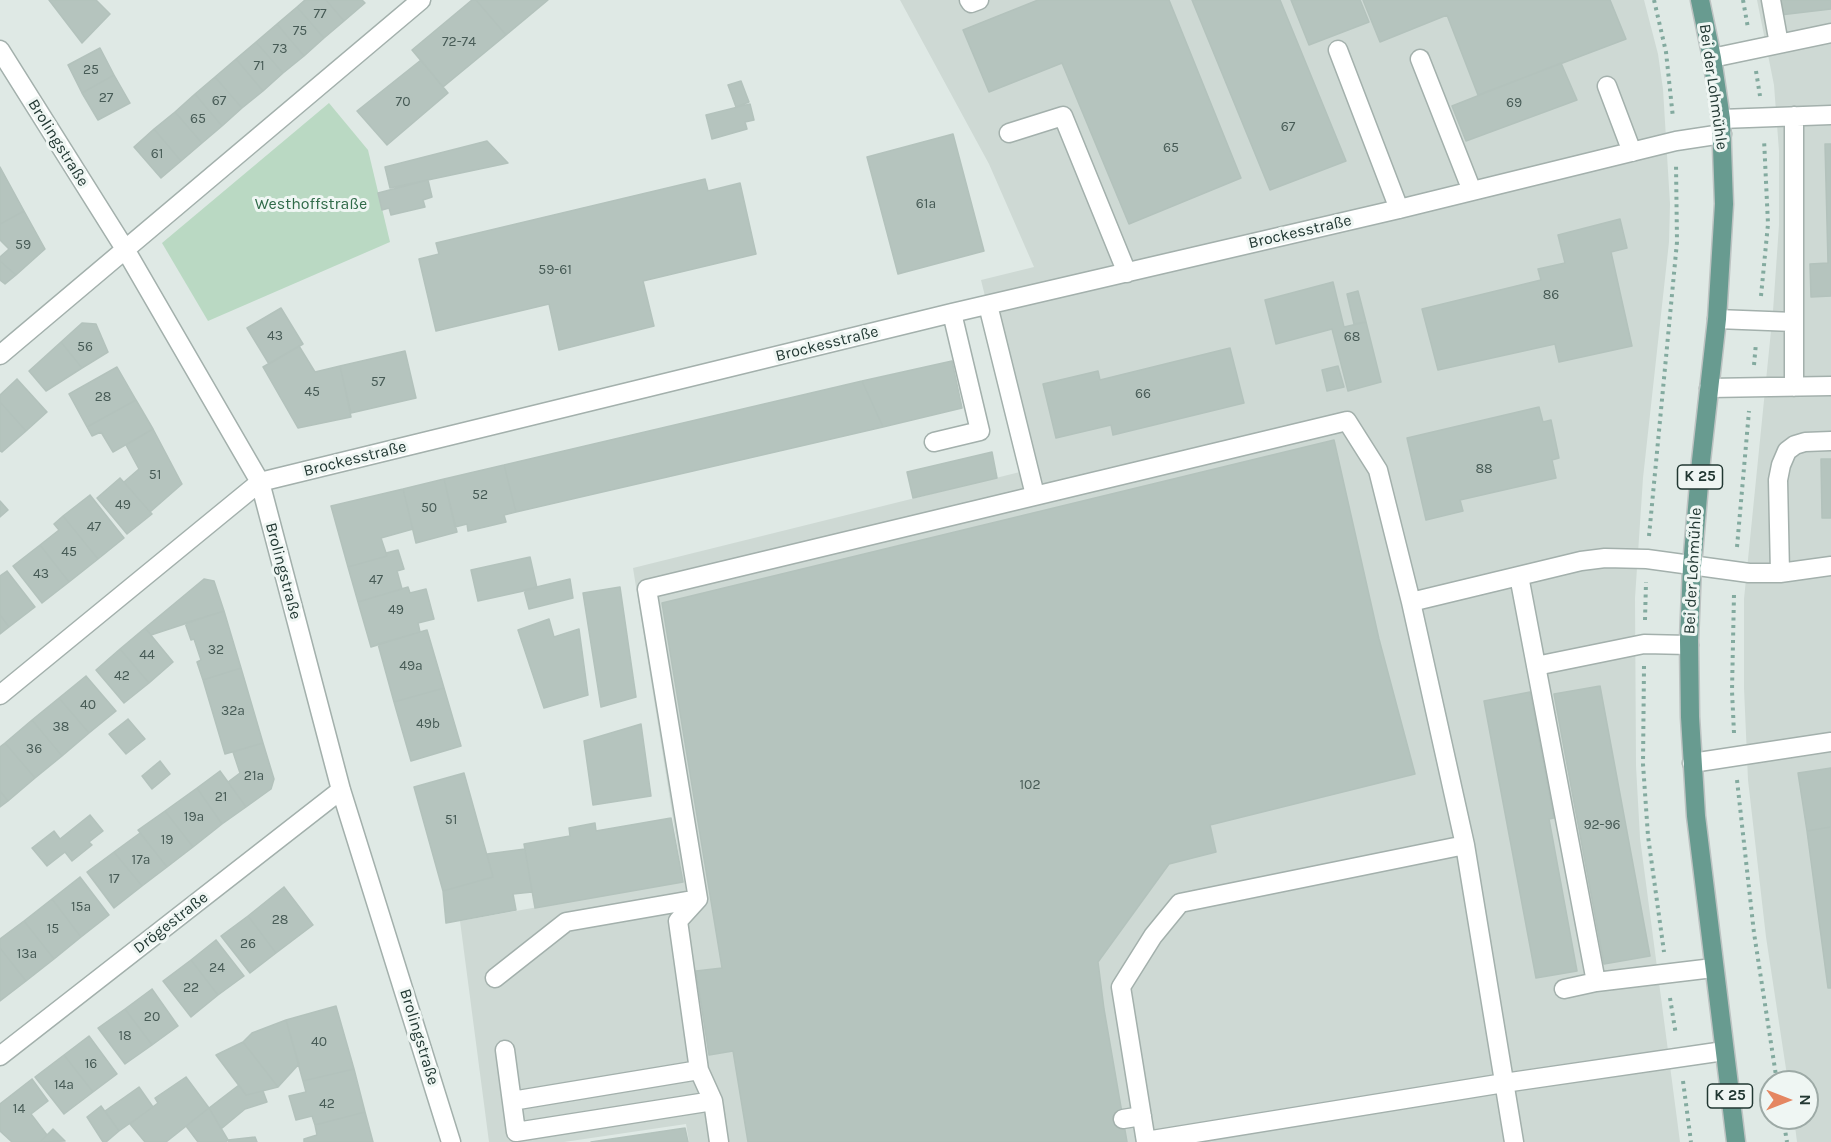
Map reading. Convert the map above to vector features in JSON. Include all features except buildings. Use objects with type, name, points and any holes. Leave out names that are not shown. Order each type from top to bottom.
[{"type":"main road","name":"Bei der Lohmühle","points":[[1700,0],[1712,58],[1721,126],[1724,204],[1717,319],[1692,566],[1689,645],[1692,763],[1713,968],[1736,1142]]},
{"type":"street","points":[[0,355],[421,0]]},
{"type":"street","points":[[969,0],[971,3],[979,0]]},
{"type":"street","points":[[1771,0],[1779,44]]},
{"type":"street","points":[[1712,58],[1831,33]]},
{"type":"street","name":"Brolingstraße","points":[[0,50],[125,249],[260,482],[341,790],[451,1142]]},
{"type":"street","points":[[1338,50],[1399,209]]},
{"type":"street","points":[[1420,58],[1472,191]]},
{"type":"street","points":[[1607,86],[1632,152]]},
{"type":"street","name":"Brockesstraße","points":[[0,695],[260,482],[952,313],[1399,209],[1676,141],[1721,126],[1763,117],[1831,115]]},
{"type":"street","points":[[1009,133],[1063,116],[1126,273]]},
{"type":"street","points":[[1794,116],[1794,387]]},
{"type":"street","points":[[988,305],[1035,495]]},
{"type":"street","points":[[934,442],[980,431],[952,313]]},
{"type":"street","points":[[1717,319],[1794,322]]},
{"type":"street","points":[[1709,388],[1831,386]]},
{"type":"street","points":[[698,899],[647,589],[1347,421],[1378,470],[1411,602],[1465,845],[1514,1142]]},
{"type":"street","points":[[1780,573],[1778,480],[1781,465],[1787,451],[1795,445],[1805,442],[1831,441]]},
{"type":"street","points":[[1411,602],[1581,561],[1605,558],[1647,559],[1734,573],[1780,573],[1831,566]]},
{"type":"street","points":[[1519,576],[1596,982]]},
{"type":"street","points":[[1536,666],[1644,644],[1689,645]]},
{"type":"street","points":[[1692,763],[1831,742]]},
{"type":"street","name":"Drögestraße","points":[[0,1056],[341,790]]},
{"type":"street","points":[[1465,845],[1180,903],[1154,936],[1121,987],[1146,1142],[1504,1083],[1724,1050]]},
{"type":"street","points":[[495,978],[566,922],[698,899]]},
{"type":"street","points":[[698,899],[678,921],[699,1070],[713,1101],[719,1142]]},
{"type":"street","points":[[1564,989],[1596,982],[1713,968]]},
{"type":"street","points":[[506,1050],[516,1132],[713,1101]]},
{"type":"street","points":[[512,1101],[699,1070]]},
{"type":"street","points":[[1123,1119],[1142,1116]]},
{"type":"path","points":[[1654,0],[1666,52],[1676,141]]},
{"type":"path","points":[[1743,0],[1763,117],[1768,224],[1734,573],[1732,691],[1735,757],[1754,933],[1775,1070]]},
{"type":"shaded area","points":[[900,0],[1644,0],[1658,54],[1663,89],[1670,204],[1669,242],[1643,478],[1635,598],[1636,766],[1640,838],[1680,1142],[689,1142],[686,1124],[564,1142],[489,1142],[460,921],[683,881],[633,568],[1028,470],[981,280],[1034,267],[989,164]]},
{"type":"shaded area","points":[[1757,0],[1831,0],[1831,1142],[1797,1142],[1796,1130],[1819,1130],[1819,1070],[1786,1070],[1766,937],[1748,780],[1744,688],[1744,599],[1773,311],[1779,225],[1779,151],[1774,85]]},
{"type":"green space","name":"Westhoffstraße","points":[[329,103],[368,150],[390,242],[208,321],[162,243]]}]
